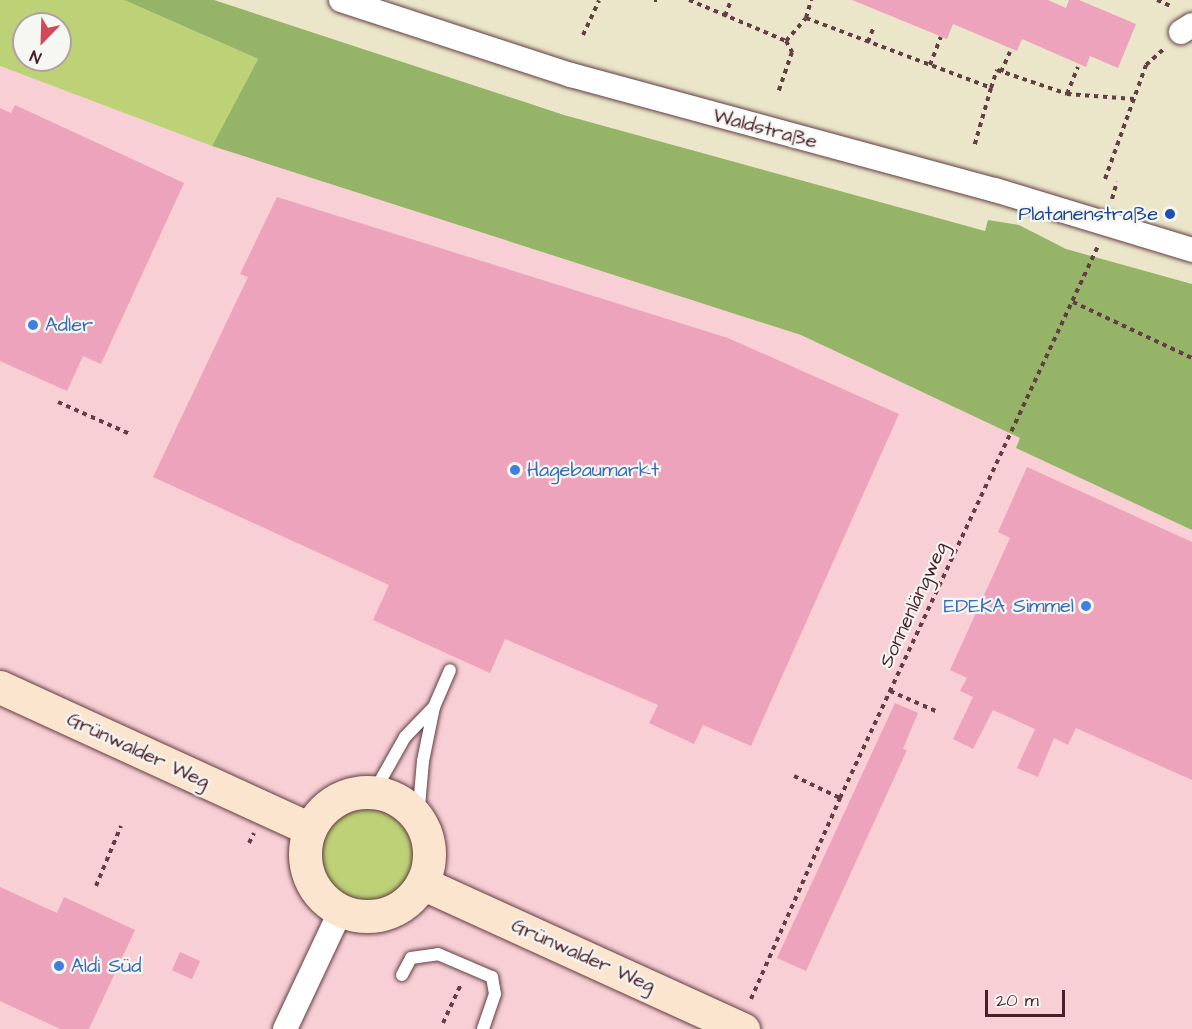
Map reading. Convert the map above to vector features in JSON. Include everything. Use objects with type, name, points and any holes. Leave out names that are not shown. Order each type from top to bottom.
[{"type":"main road","name":"Grünwalder Weg","points":[[0,687],[310,830]]},
{"type":"main road","points":[[374,792],[391,796],[418,818],[429,850],[422,883],[411,898],[387,912],[358,915],[328,902],[310,879],[305,863],[310,830],[320,813],[336,800],[354,793],[374,792]]},
{"type":"main road","name":"Grünwalder Weg","points":[[422,883],[747,1015]]},
{"type":"street","name":"Waldstraße","points":[[341,0],[571,75],[1105,223],[1192,250]]},
{"type":"street","points":[[285,1029],[341,909]]},
{"type":"lane","points":[[418,818],[423,760],[434,707],[450,670]]},
{"type":"lane","points":[[374,792],[405,737],[434,707]]},
{"type":"lane","points":[[402,975],[411,958],[438,954],[492,977],[495,994],[483,1029]]},
{"type":"path","points":[[583,35],[599,0]]},
{"type":"path","points":[[689,0],[786,41],[792,52],[778,93]]},
{"type":"path","points":[[724,16],[731,0]]},
{"type":"path","points":[[786,41],[806,18],[811,0]]},
{"type":"path","points":[[806,18],[991,88]]},
{"type":"path","points":[[867,42],[874,26]]},
{"type":"path","points":[[1105,179],[1146,65],[1186,28]]},
{"type":"path","points":[[930,65],[941,37]]},
{"type":"path","points":[[1001,72],[1010,52]]},
{"type":"path","points":[[1067,94],[1078,67]]},
{"type":"path","points":[[974,147],[997,70],[1067,94],[1134,99]]},
{"type":"path","name":"Sonnenlängweg","points":[[747,1015],[840,798],[1097,251],[1105,223]]},
{"type":"path","points":[[1073,302],[1192,358]]},
{"type":"path","points":[[58,402],[130,434]]},
{"type":"path","points":[[890,691],[938,712]]},
{"type":"path","points":[[794,776],[840,798]]},
{"type":"path","points":[[96,886],[121,826]]},
{"type":"shaded area","points":[[0,66],[212,146],[801,335],[1020,438],[1017,448],[1192,530],[1192,1029],[0,1029]]},
{"type":"green space","points":[[0,0],[124,0],[258,59],[212,146],[16,72],[72,72],[72,12],[12,12],[12,71],[0,66]]},
{"type":"green space","points":[[124,0],[214,0],[564,115],[985,231],[988,220],[1019,225],[1066,249],[1192,284],[1192,530],[1016,448],[1020,438],[801,335],[212,146],[258,59]]},
{"type":"green space","points":[[366,804],[385,808],[402,818],[412,835],[416,854],[412,873],[402,890],[385,900],[366,904],[347,900],[330,890],[320,873],[316,854],[320,835],[330,818],[347,808]]},
{"type":"building","points":[[852,0],[1048,0],[1066,8],[1069,0],[1079,0],[1136,24],[1118,68],[1090,56],[1086,67],[1022,39],[1017,51],[953,24],[947,39]]},
{"type":"building","points":[[15,105],[184,183],[101,364],[83,356],[67,391],[0,361],[0,108],[11,113]]},
{"type":"building","name":"Hagebaumarkt","points":[[277,197],[728,338],[899,414],[751,746],[703,725],[694,744],[649,723],[658,705],[505,639],[490,673],[373,620],[389,585],[153,477],[248,277],[240,274]]},
{"type":"building","name":"EDEKA Simmel","points":[[1027,467],[1192,542],[1192,780],[1076,728],[1068,745],[1054,738],[1038,777],[1017,768],[1035,729],[993,710],[973,749],[953,739],[973,697],[960,691],[967,678],[950,670],[1010,538],[998,532]]},
{"type":"building","points":[[895,703],[918,713],[903,749],[907,750],[806,971],[777,958]]},
{"type":"building","name":"Aldi Süd","points":[[0,887],[57,913],[64,897],[135,930],[89,1029],[60,1029],[0,1001]]},
{"type":"building","points":[[180,952],[200,961],[192,979],[172,970]]},
{"type":"place","name":"Platanenstraße","points":[[1170,214]]},
{"type":"place","name":"Adler","points":[[33,325]]},
{"type":"place","name":"Hagebaumarkt","points":[[515,470]]},
{"type":"place","name":"EDEKA Simmel","points":[[1086,606]]},
{"type":"place","name":"Aldi Süd","points":[[59,966]]}]
